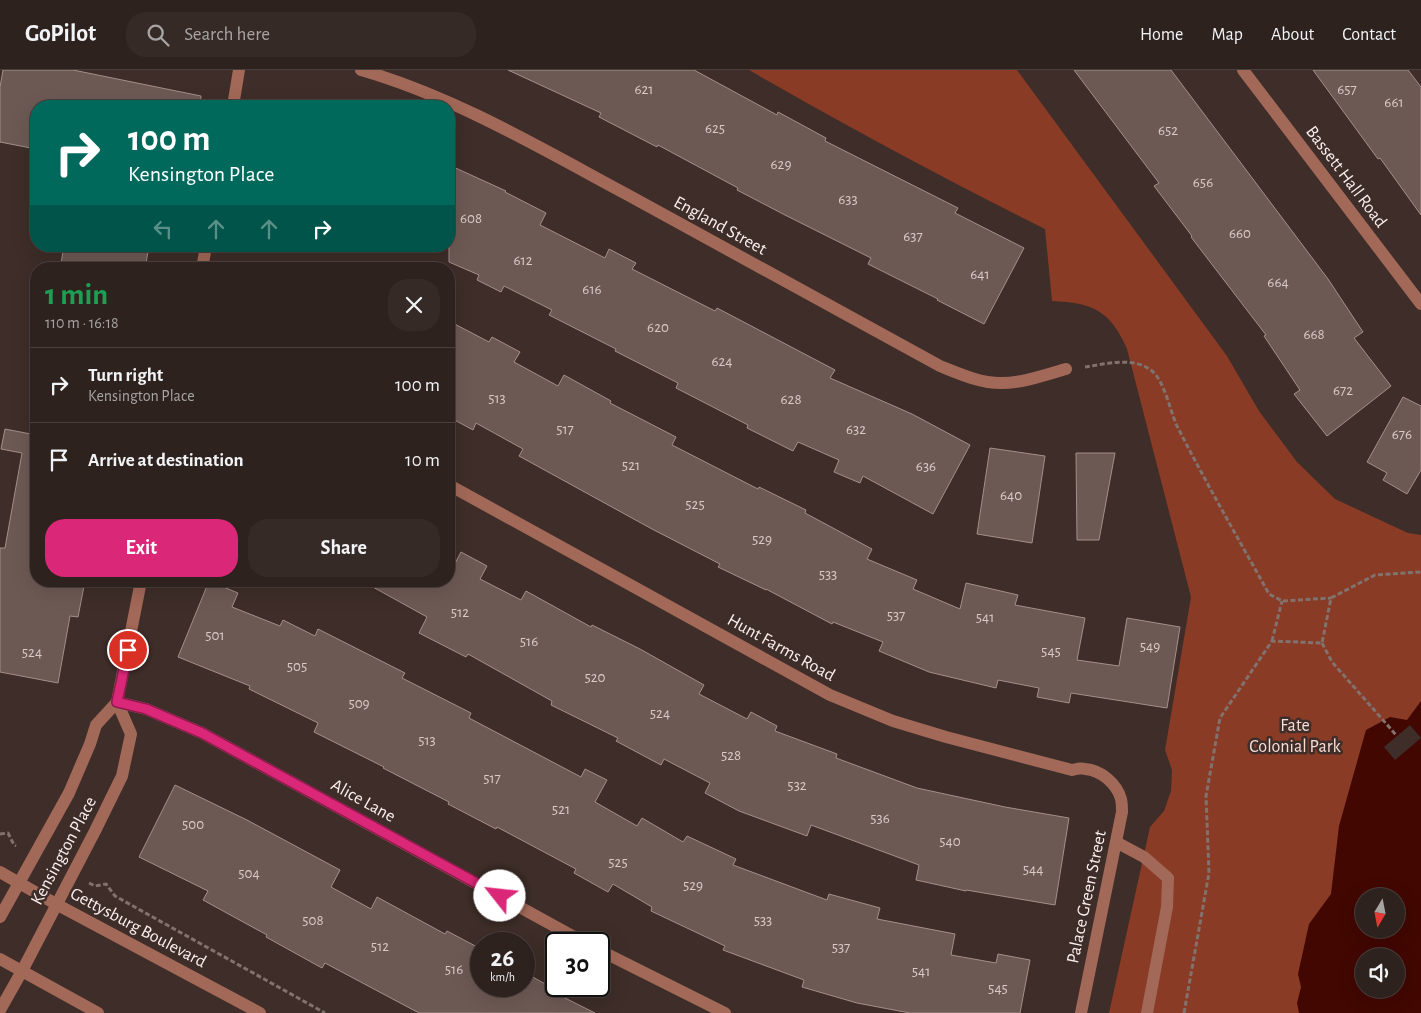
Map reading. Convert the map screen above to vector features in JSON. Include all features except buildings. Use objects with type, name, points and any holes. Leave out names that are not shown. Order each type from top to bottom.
[{"type":"street","points":[[234,100],[239,70]]},
{"type":"street","name":"England Street","points":[[360,70],[414,88],[442,100]]},
{"type":"street","name":"Bassett Hall Road","points":[[1243,70],[1421,304]]},
{"type":"street","name":"England Street","points":[[455,106],[536,146],[940,366],[972,378],[1000,383],[1023,381],[1066,369]]},
{"type":"street","name":"Hunt Farms Road","points":[[455,488],[830,695],[893,721],[938,734],[1072,770],[1085,768],[1108,778],[1116,788]]},
{"type":"street","points":[[117,702],[140,587]]},
{"type":"street","name":"Kensington Place","points":[[0,917],[69,793],[96,725],[117,702],[131,734],[122,776],[0,1010]]},
{"type":"street","name":"Alice Lane","points":[[117,702],[146,709],[202,733],[565,932]]},
{"type":"street","name":"Palace Green Street","points":[[1081,1013],[1122,812],[1121,799],[1116,788]]},
{"type":"street","points":[[1116,842],[1144,857],[1168,878],[1167,908],[1148,1013]]},
{"type":"street","name":"Gettysburg Boulevard","points":[[0,872],[260,1013]]},
{"type":"street","points":[[610,956],[725,1013]]},
{"type":"street","points":[[0,959],[98,1013]]},
{"type":"path","points":[[1066,369],[1130,362],[1142,365],[1153,372],[1162,387],[1176,424],[1269,594],[1282,600],[1331,598],[1375,575],[1421,572]]},
{"type":"path","points":[[1331,598],[1322,643],[1332,662],[1397,736]]},
{"type":"path","points":[[1184,1013],[1209,873],[1206,796],[1220,718],[1272,641],[1282,600]]},
{"type":"path","points":[[1272,641],[1322,643]]},
{"type":"path","points":[[0,834],[8,833],[14,845],[34,855]]},
{"type":"path","points":[[72,875],[95,886],[106,884],[115,896],[325,1013]]},
{"type":"green space","name":"Fate Colonial Park","points":[[749,70],[1017,70],[1227,356],[1259,411],[1297,462],[1335,499],[1408,533],[1421,535],[1421,1013],[1109,1013],[1150,827],[1164,811],[1171,791],[1172,770],[1165,750],[1191,597],[1127,349],[1114,325],[1107,317],[1089,307],[1052,301],[1045,229],[896,152]]},
{"type":"shaded area","points":[[1421,701],[1421,1013],[1299,1013],[1297,1003],[1301,987],[1298,974],[1309,924],[1331,894],[1339,826],[1366,730],[1390,717],[1407,720]]},
{"type":"pier","points":[[1410,725],[1421,738],[1395,760],[1384,747]]},
{"type":"route","points":[[128,650],[117,702],[146,709],[202,733],[500,896]]}]
